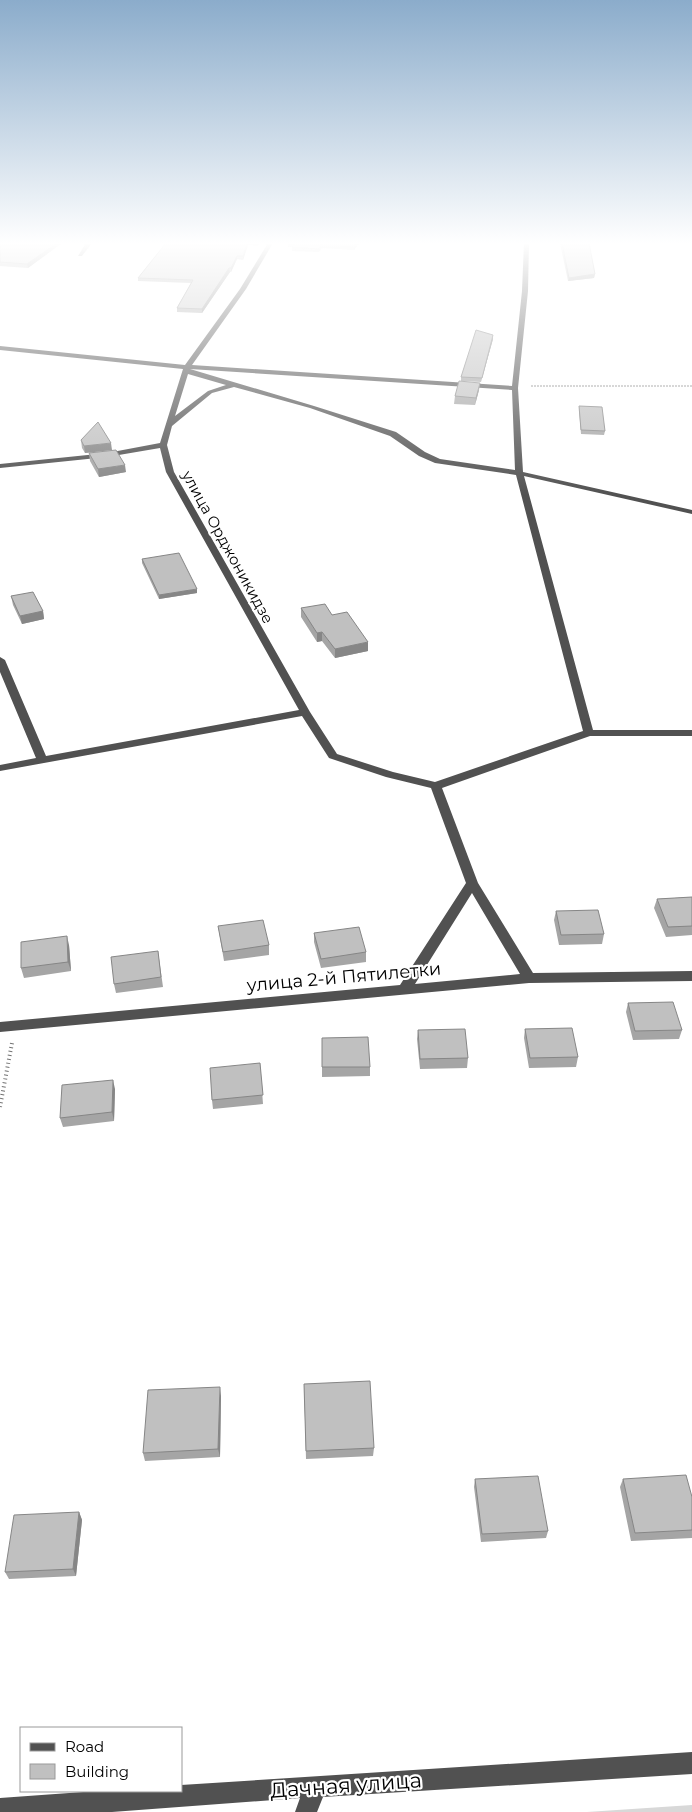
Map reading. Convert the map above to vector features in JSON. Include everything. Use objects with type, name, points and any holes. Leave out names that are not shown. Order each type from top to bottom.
[{"type":"street","name":"улица Орджоникидзе","points":[[216,328],[186,369],[168,426],[163,445],[170,472],[305,712],[333,756],[390,775],[436,786]]},
{"type":"street","points":[[521,328],[515,387],[519,473],[589,733]]},
{"type":"street","points":[[0,348],[186,369],[515,387]]},
{"type":"street","points":[[186,369],[393,434],[422,454],[438,461],[519,473],[692,512]]},
{"type":"street","points":[[168,426],[210,392],[234,385]]},
{"type":"street","points":[[0,466],[107,455],[163,445]]},
{"type":"street","points":[[0,660],[43,760]]},
{"type":"street","points":[[0,768],[305,712]]},
{"type":"street","points":[[529,978],[472,882],[436,786],[589,733],[692,733]]},
{"type":"street","points":[[404,990],[472,882]]},
{"type":"street","name":"улица 2-й Пятилетки","points":[[0,1027],[529,978],[692,976]]},
{"type":"street","name":"Дачная улица","points":[[0,1809],[316,1786],[692,1763]]},
{"type":"street","points":[[306,1812],[316,1786]]},
{"type":"path","points":[[515,387],[566,385],[692,386]]},
{"type":"path","points":[[0,1107],[15,1026]]},
{"type":"shaded area","points":[[692,1805],[692,1812],[587,1812]]},
{"type":"building","points":[[476,330],[493,335],[482,378],[461,377]]},
{"type":"building","points":[[459,381],[480,383],[476,398],[455,396]]},
{"type":"building","points":[[579,406],[602,407],[605,431],[581,430]]},
{"type":"building","points":[[98,422],[111,443],[84,446],[81,440]]},
{"type":"building","points":[[116,450],[125,465],[98,469],[89,453]]},
{"type":"building","points":[[179,553],[197,589],[159,595],[142,559]]},
{"type":"building","points":[[33,592],[43,611],[20,616],[11,596]]},
{"type":"building","points":[[325,604],[332,615],[347,612],[368,642],[335,649],[322,632],[317,633],[301,608]]},
{"type":"building","points":[[692,897],[692,926],[668,927],[657,899]]},
{"type":"building","points":[[598,910],[604,934],[561,935],[556,911]]},
{"type":"building","points":[[263,920],[269,945],[223,952],[218,926]]},
{"type":"building","points":[[359,927],[366,952],[321,959],[314,933]]},
{"type":"building","points":[[67,936],[68,962],[21,968],[21,942]]},
{"type":"building","points":[[158,951],[161,977],[114,984],[111,957]]},
{"type":"building","points":[[673,1002],[682,1030],[635,1031],[628,1003]]},
{"type":"building","points":[[572,1028],[578,1057],[530,1058],[525,1029]]},
{"type":"building","points":[[465,1029],[468,1058],[420,1059],[418,1030]]},
{"type":"building","points":[[368,1037],[370,1067],[322,1067],[322,1038]]},
{"type":"building","points":[[260,1063],[263,1095],[212,1100],[210,1068]]},
{"type":"building","points":[[113,1080],[112,1112],[60,1118],[62,1085]]},
{"type":"building","points":[[370,1381],[374,1448],[306,1451],[304,1384]]},
{"type":"building","points":[[220,1387],[218,1449],[143,1453],[148,1390]]},
{"type":"building","points":[[686,1475],[692,1497],[692,1530],[635,1533],[623,1479]]},
{"type":"building","points":[[538,1476],[548,1531],[482,1534],[475,1479]]},
{"type":"building","points":[[79,1512],[73,1569],[5,1572],[14,1515]]}]
